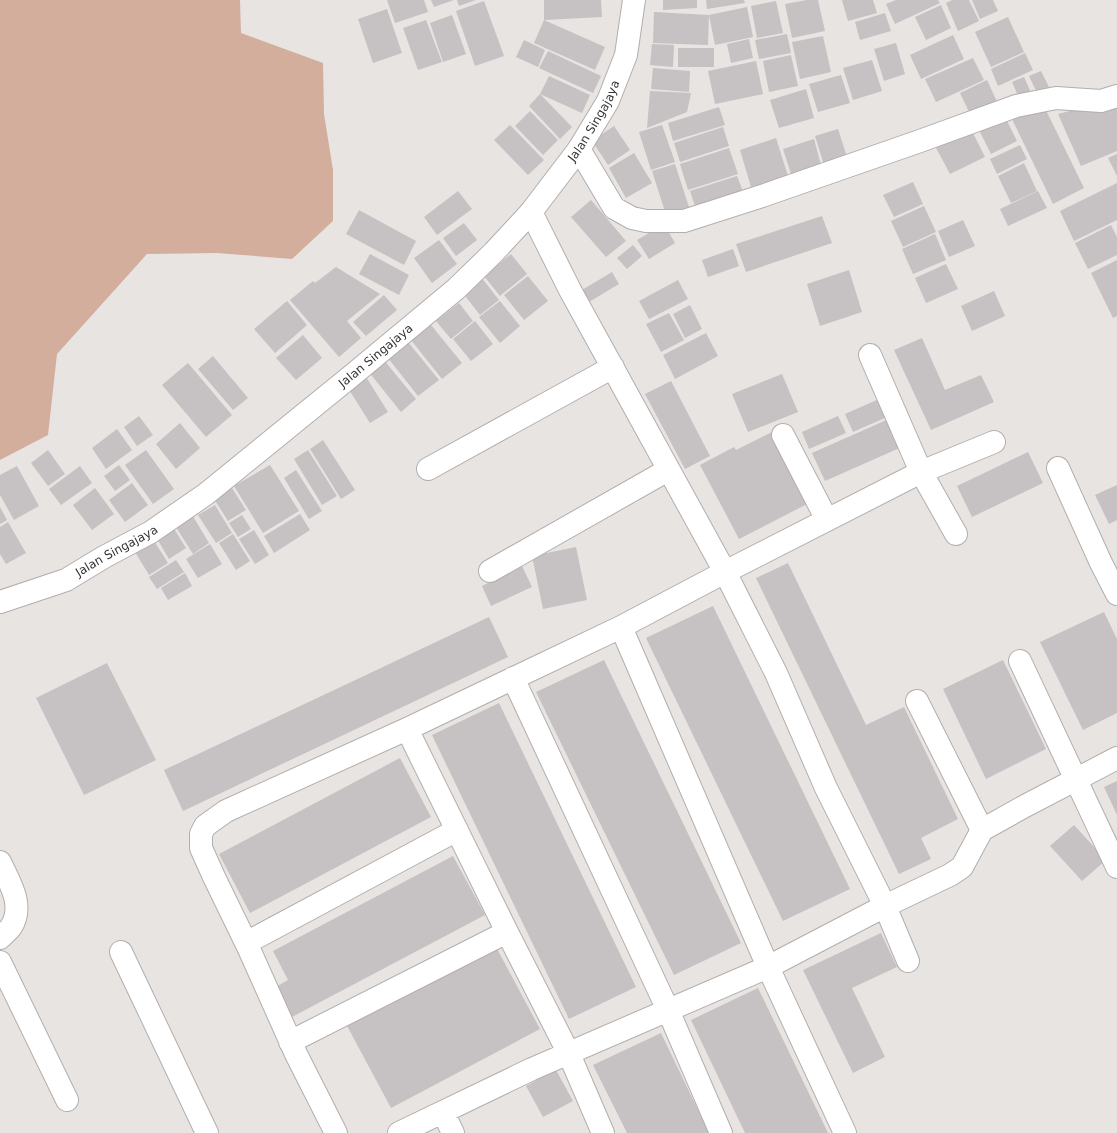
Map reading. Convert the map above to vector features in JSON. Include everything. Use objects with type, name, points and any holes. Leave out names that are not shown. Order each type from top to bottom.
[{"type":"street","name":"Jalan Singajaya","points":[[0,602],[66,580],[104,557],[151,532],[206,494],[456,289],[494,252],[531,212],[579,149],[608,101],[626,55],[634,0]]},
{"type":"street","points":[[579,149],[614,208],[632,218],[646,221],[684,221],[890,152],[1016,106],[1056,98],[1101,101],[1117,96]]},
{"type":"street","points":[[531,212],[570,290],[725,572],[776,673],[826,788],[885,906],[908,961]]},
{"type":"street","points":[[870,355],[921,472],[956,534]]},
{"type":"street","points":[[428,468],[613,367]]},
{"type":"street","points":[[783,435],[827,520]]},
{"type":"street","points":[[336,1133],[290,1042],[246,943],[201,848],[201,834],[205,826],[226,811],[407,729],[621,627],[921,472],[994,442]]},
{"type":"street","points":[[1058,468],[1109,559],[1117,594]]},
{"type":"street","points":[[490,571],[668,470]]},
{"type":"street","points":[[621,627],[768,967],[845,1133]]},
{"type":"street","points":[[1020,661],[1117,868]]},
{"type":"street","points":[[513,678],[668,1010],[721,1133]]},
{"type":"street","points":[[917,701],[982,830]]},
{"type":"street","points":[[407,729],[569,1054],[603,1133]]},
{"type":"street","points":[[399,1133],[532,1069],[768,967],[885,906],[950,875],[962,867],[982,830],[1117,758]]},
{"type":"street","points":[[246,943],[457,830]]},
{"type":"street","points":[[0,862],[18,905],[17,913],[11,927],[0,938]]},
{"type":"street","points":[[290,1042],[507,932]]},
{"type":"street","points":[[121,952],[207,1133]]},
{"type":"street","points":[[0,962],[67,1100]]},
{"type":"street","points":[[443,1112],[453,1133]]},
{"type":"shaded area","points":[[0,0],[240,0],[241,33],[323,63],[324,114],[333,170],[333,221],[292,259],[217,253],[147,254],[57,354],[48,435],[0,460]]},
{"type":"building","points":[[387,0],[424,0],[428,12],[395,23]]},
{"type":"building","points":[[431,0],[454,0],[434,7]]},
{"type":"building","points":[[457,0],[476,0],[459,6]]},
{"type":"building","points":[[544,0],[601,0],[602,17],[544,20]]},
{"type":"building","points":[[663,0],[697,0],[697,8],[663,10]]},
{"type":"building","points":[[706,0],[744,0],[745,3],[707,9]]},
{"type":"building","points":[[807,0],[818,0],[825,31],[792,38],[785,4]]},
{"type":"building","points":[[842,0],[873,0],[877,13],[848,21]]},
{"type":"building","points":[[896,0],[938,0],[940,3],[895,24],[886,4]]},
{"type":"building","points":[[952,0],[969,0],[979,21],[958,31],[946,3]]},
{"type":"building","points":[[972,0],[993,0],[998,11],[980,19]]},
{"type":"building","points":[[484,1],[504,56],[475,66],[456,11]]},
{"type":"building","points":[[776,1],[783,33],[757,38],[751,6]]},
{"type":"building","points":[[941,5],[951,28],[926,40],[915,17]]},
{"type":"building","points":[[747,7],[753,37],[715,45],[709,15]]},
{"type":"building","points":[[387,9],[402,53],[373,63],[358,19]]},
{"type":"building","points":[[654,12],[709,15],[708,45],[653,43]]},
{"type":"building","points":[[885,13],[891,31],[860,40],[855,22]]},
{"type":"building","points":[[452,15],[466,54],[443,62],[430,23]]},
{"type":"building","points":[[1008,17],[1024,52],[991,67],[975,32]]},
{"type":"building","points":[[426,20],[442,62],[418,70],[403,28]]},
{"type":"building","points":[[544,20],[605,47],[595,70],[534,43]]},
{"type":"building","points":[[787,34],[791,53],[759,59],[755,40]]},
{"type":"building","points":[[953,35],[964,59],[921,79],[910,55]]},
{"type":"building","points":[[823,36],[831,72],[800,79],[792,42]]},
{"type":"building","points":[[749,39],[753,58],[731,63],[727,44]]},
{"type":"building","points":[[524,40],[545,50],[538,67],[516,57]]},
{"type":"building","points":[[896,43],[905,74],[884,81],[874,49]]},
{"type":"building","points":[[652,44],[674,45],[673,67],[650,65]]},
{"type":"building","points":[[678,48],[714,48],[714,67],[678,67]]},
{"type":"building","points":[[548,51],[601,76],[593,93],[539,68]]},
{"type":"building","points":[[1025,53],[1033,70],[998,86],[991,69]]},
{"type":"building","points":[[791,55],[798,86],[769,92],[763,61]]},
{"type":"building","points":[[973,58],[984,80],[936,102],[925,79]]},
{"type":"building","points":[[872,60],[882,91],[853,100],[843,68]]},
{"type":"building","points":[[756,61],[763,94],[715,104],[708,71]]},
{"type":"building","points":[[653,68],[690,71],[689,92],[651,89]]},
{"type":"building","points":[[1041,71],[1051,91],[1039,97],[1029,76]]},
{"type":"building","points":[[841,75],[850,103],[818,112],[809,84]]},
{"type":"building","points":[[549,76],[590,95],[582,113],[540,94]]},
{"type":"building","points":[[1024,77],[1032,95],[1020,100],[1012,82]]},
{"type":"building","points":[[987,80],[999,106],[972,118],[960,93]]},
{"type":"building","points":[[806,89],[814,118],[779,128],[770,100]]},
{"type":"building","points":[[650,91],[691,93],[687,112],[647,128]]},
{"type":"building","points":[[540,94],[572,127],[560,139],[529,106]]},
{"type":"building","points":[[1117,99],[1117,151],[1081,166],[1058,114]]},
{"type":"building","points":[[1042,102],[1084,188],[1053,204],[1011,117]]},
{"type":"building","points":[[719,107],[725,125],[673,141],[668,123]]},
{"type":"building","points":[[530,111],[558,140],[543,155],[515,126]]},
{"type":"building","points":[[1002,111],[1017,141],[991,154],[976,124]]},
{"type":"building","points":[[510,125],[544,160],[528,175],[494,140]]},
{"type":"building","points":[[662,125],[675,162],[651,170],[639,132]]},
{"type":"building","points":[[614,126],[630,150],[608,165],[592,141]]},
{"type":"building","points":[[723,127],[729,146],[680,162],[674,143]]},
{"type":"building","points":[[970,127],[985,157],[950,174],[934,144]]},
{"type":"building","points":[[838,129],[848,160],[825,168],[815,136]]},
{"type":"building","points":[[776,138],[788,176],[751,187],[740,150]]},
{"type":"building","points":[[814,139],[821,165],[791,174],[783,149]]},
{"type":"building","points":[[1020,145],[1027,159],[997,174],[990,159]]},
{"type":"building","points":[[729,148],[738,174],[688,190],[680,164]]},
{"type":"building","points":[[634,153],[652,183],[626,198],[609,168]]},
{"type":"building","points":[[1117,154],[1117,176],[1108,158]]},
{"type":"building","points":[[1024,163],[1037,191],[1011,203],[998,176]]},
{"type":"building","points":[[675,164],[690,210],[667,218],[652,171]]},
{"type":"building","points":[[737,176],[744,194],[696,209],[690,191]]},
{"type":"building","points":[[913,182],[923,204],[894,217],[883,195]]},
{"type":"building","points":[[1117,183],[1117,220],[1074,241],[1060,211]]},
{"type":"building","points":[[458,191],[472,209],[437,235],[424,217]]},
{"type":"building","points":[[1038,191],[1047,208],[1008,226],[1000,209]]},
{"type":"building","points":[[591,200],[626,241],[606,257],[571,217]]},
{"type":"building","points":[[924,206],[936,232],[903,247],[891,221]]},
{"type":"building","points":[[359,210],[416,241],[404,265],[346,234]]},
{"type":"building","points":[[822,216],[832,243],[746,272],[736,244]]},
{"type":"building","points":[[963,220],[975,246],[949,257],[938,231]]},
{"type":"building","points":[[464,223],[477,240],[456,256],[443,238]]},
{"type":"building","points":[[664,224],[675,243],[649,259],[637,240]]},
{"type":"building","points":[[1111,225],[1117,237],[1117,255],[1088,269],[1075,243]]},
{"type":"building","points":[[935,234],[946,260],[913,274],[902,249]]},
{"type":"building","points":[[439,240],[457,264],[432,283],[414,258]]},
{"type":"building","points":[[633,245],[642,256],[627,269],[617,258]]},
{"type":"building","points":[[733,249],[739,266],[708,277],[702,260]]},
{"type":"building","points":[[370,254],[409,275],[399,295],[359,274]]},
{"type":"building","points":[[511,254],[527,274],[500,296],[484,276]]},
{"type":"building","points":[[1117,260],[1117,316],[1113,318],[1091,273]]},
{"type":"building","points":[[946,264],[958,289],[926,303],[915,278]]},
{"type":"building","points":[[336,267],[380,294],[347,321],[361,338],[339,357],[290,300],[313,281],[315,283]]},
{"type":"building","points":[[849,270],[862,312],[820,326],[807,284]]},
{"type":"building","points":[[612,272],[619,284],[584,305],[577,293]]},
{"type":"building","points":[[528,276],[548,301],[524,320],[504,295]]},
{"type":"building","points":[[481,277],[499,300],[480,315],[462,292]]},
{"type":"building","points":[[678,280],[688,299],[649,319],[639,301]]},
{"type":"building","points":[[994,291],[1005,316],[972,331],[961,306]]},
{"type":"building","points":[[384,295],[397,310],[366,336],[353,322]]},
{"type":"building","points":[[287,301],[307,325],[275,353],[254,329]]},
{"type":"building","points":[[500,301],[520,326],[500,343],[479,317]]},
{"type":"building","points":[[459,303],[473,321],[451,339],[436,321]]},
{"type":"building","points":[[690,305],[702,329],[685,338],[673,314]]},
{"type":"building","points":[[669,313],[684,340],[661,352],[646,324]]},
{"type":"building","points":[[475,321],[493,344],[471,361],[453,339]]},
{"type":"building","points":[[431,325],[462,363],[442,379],[411,340]]},
{"type":"building","points":[[706,333],[718,356],[675,379],[663,355]]},
{"type":"building","points":[[303,335],[322,358],[296,380],[276,358]]},
{"type":"building","points":[[922,338],[945,390],[981,375],[994,402],[931,430],[894,350]]},
{"type":"building","points":[[408,342],[439,380],[418,396],[388,358]]},
{"type":"building","points":[[213,356],[248,398],[233,410],[198,369]]},
{"type":"building","points":[[383,359],[416,399],[401,412],[368,371]]},
{"type":"building","points":[[188,363],[232,415],[206,437],[162,385]]},
{"type":"building","points":[[782,374],[798,412],[748,432],[732,394]]},
{"type":"building","points":[[366,377],[388,412],[370,423],[348,388]]},
{"type":"building","points":[[671,381],[710,456],[685,469],[645,394]]},
{"type":"building","points":[[879,399],[887,417],[853,432],[845,414]]},
{"type":"building","points":[[139,416],[153,435],[137,446],[124,427]]},
{"type":"building","points":[[838,416],[846,433],[809,449],[802,432]]},
{"type":"building","points":[[891,418],[904,446],[825,481],[812,453]]},
{"type":"building","points":[[180,423],[200,448],[176,469],[156,444]]},
{"type":"building","points":[[117,429],[132,450],[106,469],[92,448]]},
{"type":"building","points":[[774,431],[811,502],[739,539],[700,465],[734,447],[736,450]]},
{"type":"building","points":[[323,440],[355,490],[341,499],[310,449]]},
{"type":"building","points":[[48,450],[65,474],[48,486],[31,463]]},
{"type":"building","points":[[146,450],[174,489],[153,504],[125,465]]},
{"type":"building","points":[[308,450],[337,496],[322,505],[294,459]]},
{"type":"building","points":[[1028,452],[1043,483],[972,517],[957,486]]},
{"type":"building","points":[[119,465],[130,480],[115,491],[104,476]]},
{"type":"building","points":[[270,465],[299,511],[263,533],[234,486]]},
{"type":"building","points":[[17,466],[39,506],[14,520],[0,495],[0,475]]},
{"type":"building","points":[[80,466],[92,483],[61,505],[49,489]]},
{"type":"building","points":[[296,470],[322,511],[309,519],[284,478]]},
{"type":"building","points":[[132,483],[148,505],[125,522],[109,500]]},
{"type":"building","points":[[1117,485],[1117,520],[1109,524],[1095,495]]},
{"type":"building","points":[[95,488],[114,514],[92,530],[73,505]]},
{"type":"building","points":[[232,488],[246,510],[228,521],[214,499]]},
{"type":"building","points":[[215,505],[232,533],[216,543],[198,515]]},
{"type":"building","points":[[0,507],[7,520],[0,524]]},
{"type":"building","points":[[191,513],[209,543],[193,554],[174,524]]},
{"type":"building","points":[[300,514],[310,530],[274,553],[264,536]]},
{"type":"building","points":[[242,515],[251,529],[238,537],[229,523]]},
{"type":"building","points":[[8,522],[26,553],[6,564],[0,554],[0,527]]},
{"type":"building","points":[[173,527],[186,548],[169,559],[156,537]]},
{"type":"building","points":[[254,530],[269,555],[255,564],[239,539]]},
{"type":"building","points":[[233,534],[250,561],[236,570],[219,543]]},
{"type":"building","points":[[151,536],[168,563],[149,575],[132,547]]},
{"type":"building","points":[[210,544],[222,564],[198,578],[186,559]]},
{"type":"building","points":[[576,547],[587,600],[543,609],[532,556]]},
{"type":"building","points":[[176,560],[184,572],[157,589],[149,577]]},
{"type":"building","points":[[788,563],[866,725],[904,707],[958,819],[921,838],[931,859],[899,874],[756,578]]},
{"type":"building","points":[[522,566],[532,587],[491,606],[482,586]]},
{"type":"building","points":[[185,573],[192,586],[168,600],[161,588]]},
{"type":"building","points":[[713,606],[850,889],[783,921],[646,638]]},
{"type":"building","points":[[1104,612],[1117,639],[1117,713],[1083,730],[1040,642]]},
{"type":"building","points":[[489,617],[508,657],[183,811],[164,770]]},
{"type":"building","points":[[604,660],[741,943],[674,975],[536,692]]},
{"type":"building","points":[[1003,660],[1046,749],[986,779],[943,689]]},
{"type":"building","points":[[107,663],[156,760],[84,795],[36,698]]},
{"type":"building","points":[[499,703],[636,987],[569,1019],[432,735]]},
{"type":"building","points":[[400,758],[431,817],[250,913],[219,854]]},
{"type":"building","points":[[1117,781],[1117,815],[1104,787]]},
{"type":"building","points":[[1074,825],[1106,860],[1082,881],[1050,846]]},
{"type":"building","points":[[453,856],[485,915],[290,1018],[274,988],[288,980],[273,951]]},
{"type":"building","points":[[881,933],[897,967],[852,988],[885,1057],[853,1073],[803,970]]},
{"type":"building","points":[[495,945],[540,1029],[391,1108],[346,1024]]},
{"type":"building","points":[[758,988],[828,1133],[745,1133],[691,1020]]},
{"type":"building","points":[[661,1033],[709,1133],[627,1133],[593,1065]]},
{"type":"building","points":[[556,1070],[573,1101],[543,1117],[526,1086]]}]
